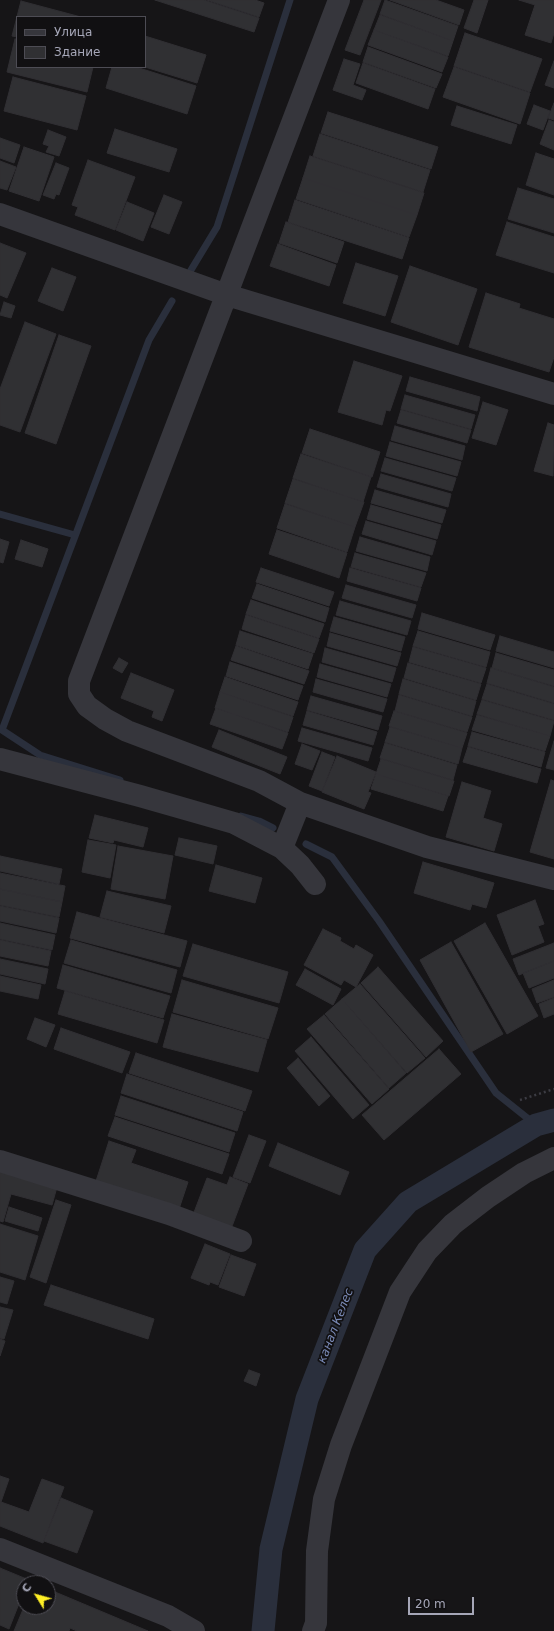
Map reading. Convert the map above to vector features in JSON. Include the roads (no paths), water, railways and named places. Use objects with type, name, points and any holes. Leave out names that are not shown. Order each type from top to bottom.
[{"type":"street","points":[[339,0],[79,681],[79,694],[87,706],[105,719],[127,731],[259,781],[300,803],[427,847],[554,879]]},
{"type":"street","points":[[0,214],[227,296],[554,394]]},
{"type":"street","points":[[0,759],[140,796],[234,823],[282,848],[300,865],[314,884]]},
{"type":"street","points":[[282,848],[300,803]]},
{"type":"street","points":[[313,1631],[316,1623],[317,1551],[324,1500],[341,1445],[400,1292],[427,1251],[453,1224],[488,1197],[518,1177],[554,1158]]},
{"type":"street","points":[[0,1161],[169,1214],[241,1241]]},
{"type":"street","points":[[0,1549],[168,1616],[194,1631]]},
{"type":"waterway","points":[[191,270],[217,227],[290,0]]},
{"type":"waterway","points":[[120,780],[40,755],[2,730],[149,340],[172,301]]},
{"type":"waterway","points":[[0,514],[75,535]]},
{"type":"waterway","points":[[241,816],[259,821],[273,828]]},
{"type":"waterway","points":[[306,844],[332,857],[379,921],[496,1093],[536,1125]]},
{"type":"waterway","name":"канал Келес","points":[[263,1631],[271,1549],[307,1399],[365,1250],[408,1202],[536,1125],[554,1120]]}]
